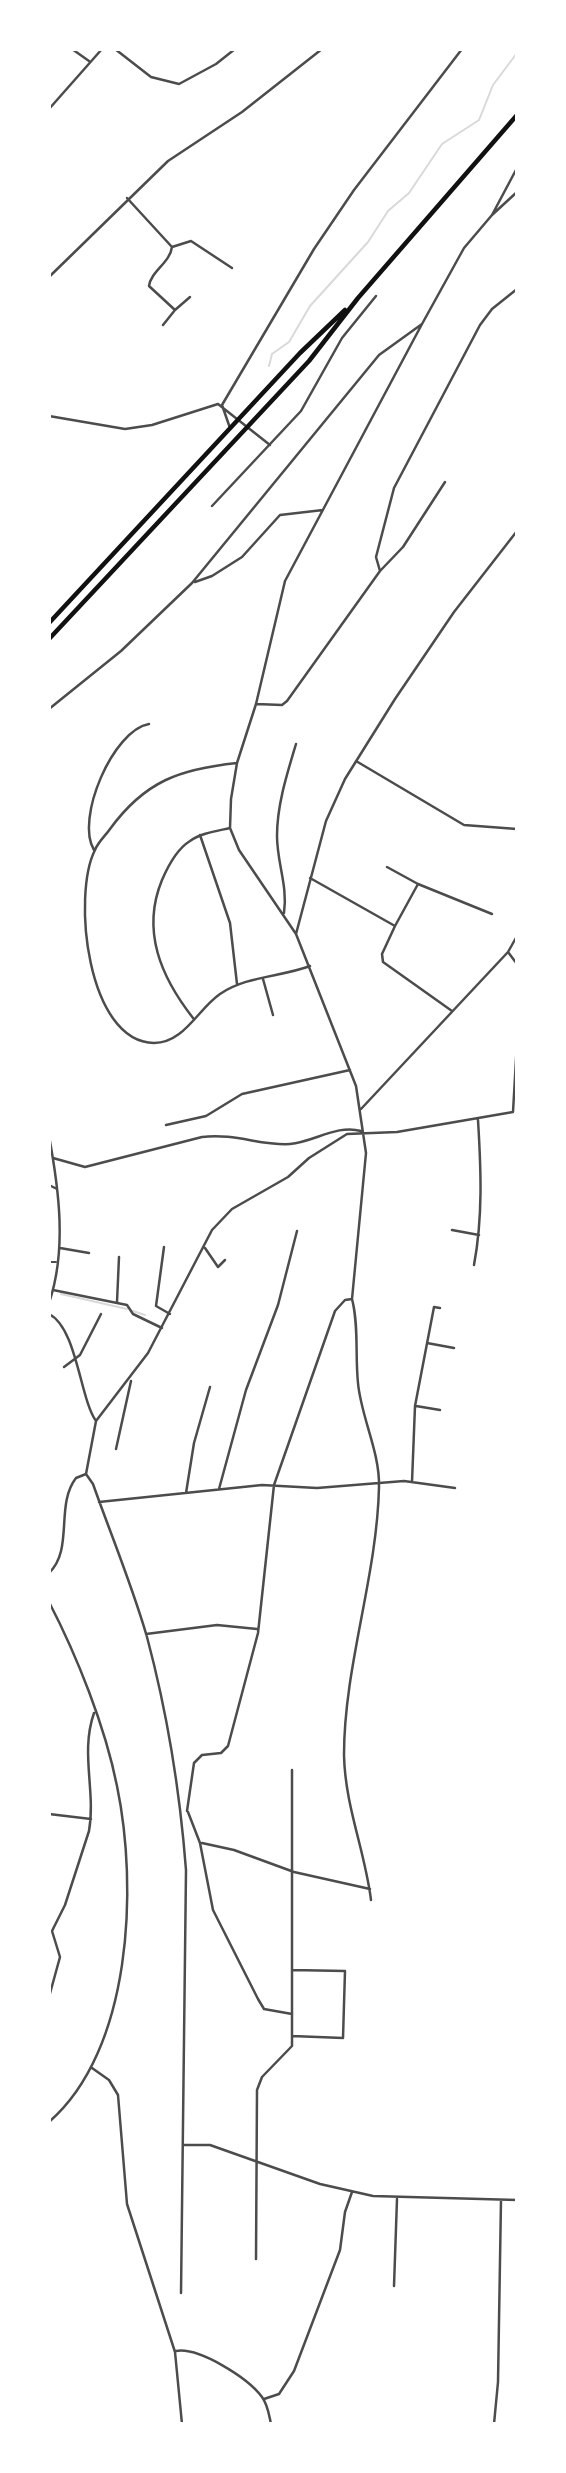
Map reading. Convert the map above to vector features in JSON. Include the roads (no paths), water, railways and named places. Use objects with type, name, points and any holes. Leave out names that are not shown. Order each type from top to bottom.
[{"type":"main road","points":[[49,639],[309,361],[358,298],[517,115]]},
{"type":"main road","points":[[49,623],[241,420],[300,353],[358,298]]},
{"type":"street","points":[[72,49],[90,62]]},
{"type":"street","points":[[49,109],[102,49]]},
{"type":"street","points":[[115,49],[151,77],[179,84],[209,68],[234,49]]},
{"type":"street","points":[[49,277],[127,198],[168,161],[242,112],[322,49]]},
{"type":"street","points":[[230,431],[222,405],[327,229],[462,49]]},
{"type":"street","points":[[371,1900],[351,1817],[344,1753],[349,1698],[376,1533],[379,1483],[358,1385],[356,1318],[352,1299],[366,1153],[362,1109],[350,1070],[296,934],[252,872],[230,828],[237,763],[256,704],[285,581],[449,272],[492,215],[517,168]]},
{"type":"street","points":[[492,215],[517,192]]},
{"type":"street","points":[[127,198],[172,247]]},
{"type":"street","points":[[172,247],[191,241],[232,268]]},
{"type":"street","points":[[172,247],[171,254],[148,284],[175,310]]},
{"type":"street","points":[[380,571],[376,558],[394,488],[480,325],[492,309],[517,289]]},
{"type":"street","points":[[212,506],[305,405],[342,338],[376,296]]},
{"type":"street","points":[[163,325],[175,310],[191,297]]},
{"type":"street","points":[[49,709],[121,651],[192,583],[379,355],[422,324]]},
{"type":"street","points":[[49,416],[125,429],[152,425],[214,404],[222,405],[270,445]]},
{"type":"street","points":[[256,704],[282,705],[287,701],[380,571],[403,547],[445,482]]},
{"type":"street","points":[[192,583],[212,576],[242,557],[280,515],[323,510]]},
{"type":"street","points":[[296,934],[334,800],[356,761],[454,612],[517,531]]},
{"type":"street","points":[[94,850],[87,834],[92,801],[102,774],[119,747],[141,726],[149,724]]},
{"type":"street","points":[[283,914],[285,887],[277,835],[284,788],[296,744]]},
{"type":"street","points":[[356,761],[464,825],[517,830]]},
{"type":"street","points":[[237,763],[196,767],[159,782],[125,809],[94,850],[85,893],[86,943],[92,974],[113,1016],[127,1032],[141,1040],[153,1042],[177,1036],[205,1004],[237,984],[288,975],[310,966]]},
{"type":"street","points":[[193,1018],[164,976],[156,948],[153,919],[157,892],[165,873],[184,845],[200,835],[230,828]]},
{"type":"street","points":[[200,835],[230,923],[237,984]]},
{"type":"street","points":[[387,867],[418,884],[492,914]]},
{"type":"street","points":[[310,878],[395,926]]},
{"type":"street","points":[[418,884],[382,954],[383,962],[452,1011]]},
{"type":"street","points":[[362,1109],[508,952],[517,936]]},
{"type":"street","points":[[508,952],[517,964]]},
{"type":"street","points":[[264,979],[274,1015]]},
{"type":"street","points":[[181,2293],[186,1870],[181,1811],[157,1677],[146,1634],[99,1502],[86,1474],[96,1421],[131,1378],[170,1314],[212,1230],[232,1209],[288,1177],[334,1141],[348,1134],[397,1132],[513,1112],[517,1042]]},
{"type":"street","points":[[166,1125],[205,1116],[242,1094],[350,1070]]},
{"type":"street","points":[[474,1265],[479,1235],[481,1174],[478,1120]]},
{"type":"street","points":[[53,1158],[85,1167],[202,1137],[235,1136],[290,1144],[350,1128],[364,1132]]},
{"type":"street","points":[[49,1136],[57,1189],[59,1248],[49,1303]]},
{"type":"street","points":[[49,1185],[57,1189]]},
{"type":"street","points":[[452,1230],[479,1235]]},
{"type":"street","points":[[219,1489],[243,1401],[278,1305],[297,1231]]},
{"type":"street","points":[[164,1247],[156,1306],[170,1314]]},
{"type":"street","points":[[59,1248],[89,1253]]},
{"type":"street","points":[[205,1248],[218,1267],[225,1260]]},
{"type":"street","points":[[117,1302],[119,1257]]},
{"type":"street","points":[[49,1262],[57,1262]]},
{"type":"street","points":[[53,1290],[117,1302],[162,1328]]},
{"type":"street","points":[[292,2014],[264,2009],[258,1999],[212,1910],[200,1843],[187,1811],[194,1763],[202,1755],[221,1753],[228,1746],[258,1629],[274,1485],[335,1311],[345,1300],[352,1299]]},
{"type":"street","points":[[412,1482],[415,1406],[434,1307],[440,1308]]},
{"type":"street","points":[[49,1314],[54,1316],[75,1357],[96,1421]]},
{"type":"street","points":[[64,1367],[80,1356],[101,1314]]},
{"type":"street","points":[[427,1343],[454,1348]]},
{"type":"street","points":[[116,1449],[131,1378]]},
{"type":"street","points":[[186,1493],[194,1443],[210,1387]]},
{"type":"street","points":[[118,1393],[125,1398]]},
{"type":"street","points":[[415,1406],[440,1410]]},
{"type":"street","points":[[49,1573],[59,1560],[70,1491],[76,1478],[86,1474]]},
{"type":"street","points":[[99,1502],[274,1485],[292,1488],[412,1482],[454,1488]]},
{"type":"street","points":[[49,1602],[94,1713],[117,1784],[122,1817],[125,1888],[123,1955],[117,1997],[103,2043],[78,2090],[49,2122]]},
{"type":"street","points":[[49,1612],[53,1609]]},
{"type":"street","points":[[146,1634],[217,1625],[258,1629]]},
{"type":"street","points":[[49,1997],[60,1957],[50,1931],[65,1905],[91,1819],[86,1759],[88,1730],[94,1713]]},
{"type":"street","points":[[256,2259],[257,2090],[262,2077],[292,2046],[292,1770]]},
{"type":"street","points":[[181,1811],[187,1811]]},
{"type":"street","points":[[49,1814],[91,1819]]},
{"type":"street","points":[[200,1843],[234,1850],[294,1872],[370,1889]]},
{"type":"street","points":[[292,1970],[345,1972],[343,2038],[292,2036]]},
{"type":"street","points":[[92,2068],[109,2080],[118,2095],[127,2204],[175,2352],[182,2424]]},
{"type":"street","points":[[184,2145],[210,2145],[320,2184],[352,2192],[397,2199],[461,2196],[517,2200]]},
{"type":"street","points":[[264,2399],[279,2394],[294,2371],[340,2250],[345,2212],[352,2192]]},
{"type":"street","points":[[394,2286],[397,2199]]},
{"type":"street","points":[[494,2424],[498,2382],[501,2200]]},
{"type":"street","points":[[175,2352],[196,2352],[253,2387],[264,2399],[271,2424]]},
{"type":"waterway","points":[[269,366],[272,354],[289,342],[310,306],[368,242],[388,211],[409,193],[442,144],[479,120],[493,85],[517,53]]},
{"type":"waterway","points":[[61,1294],[127,1309]]},
{"type":"waterway","points":[[133,1311],[145,1315]]}]
